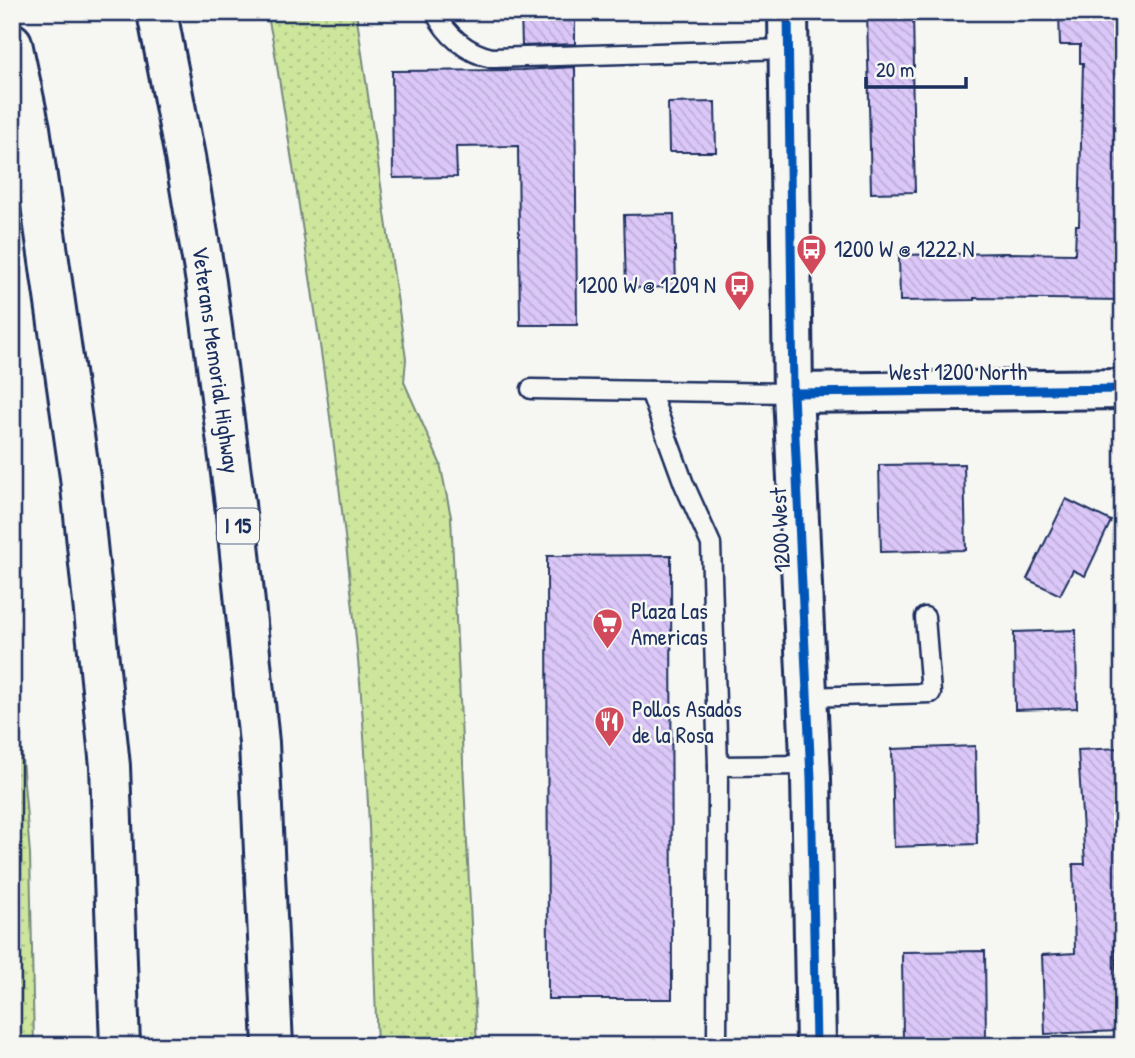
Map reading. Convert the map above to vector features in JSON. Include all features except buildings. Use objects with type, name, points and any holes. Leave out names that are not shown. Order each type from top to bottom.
[{"type":"main road","name":"Veterans Memorial Highway","points":[[157,12],[206,282],[243,571],[259,743],[272,1046]]},
{"type":"main road","name":"1200 West","points":[[788,31],[793,393],[808,698],[816,1046]]},
{"type":"main road","points":[[12,43],[30,128],[80,477],[110,766],[120,1046]]},
{"type":"main road","name":"West 1200 North","points":[[793,393],[1123,389]]},
{"type":"lane","points":[[435,12],[447,32],[455,39],[476,55],[492,58],[698,52],[788,31]]},
{"type":"lane","name":"West 1200 North","points":[[531,389],[793,393]]},
{"type":"lane","points":[[650,391],[684,484],[712,544],[718,766],[717,1046]]},
{"type":"lane","points":[[808,698],[931,693],[925,617]]},
{"type":"lane","points":[[718,766],[810,765]]},
{"type":"green space","points":[[267,12],[356,12],[406,359],[404,382],[440,463],[451,517],[477,1046],[377,1046],[365,756],[350,582],[321,350]]},
{"type":"green space","points":[[12,641],[30,854],[34,1046],[12,1046]]},
{"type":"cycle path","points":[[788,12],[793,393],[811,778],[816,1046]]},
{"type":"cycle path","points":[[793,393],[1123,389]]},
{"type":"place","name":"1200 W @ 1222 N","points":[[811,276]]},
{"type":"place","name":"1200 W @ 1209 N","points":[[739,312]]},
{"type":"place","name":"Plaza Las Americas","points":[[608,651]]},
{"type":"place","name":"Pollos Asados de la Rosa","points":[[609,749]]}]
